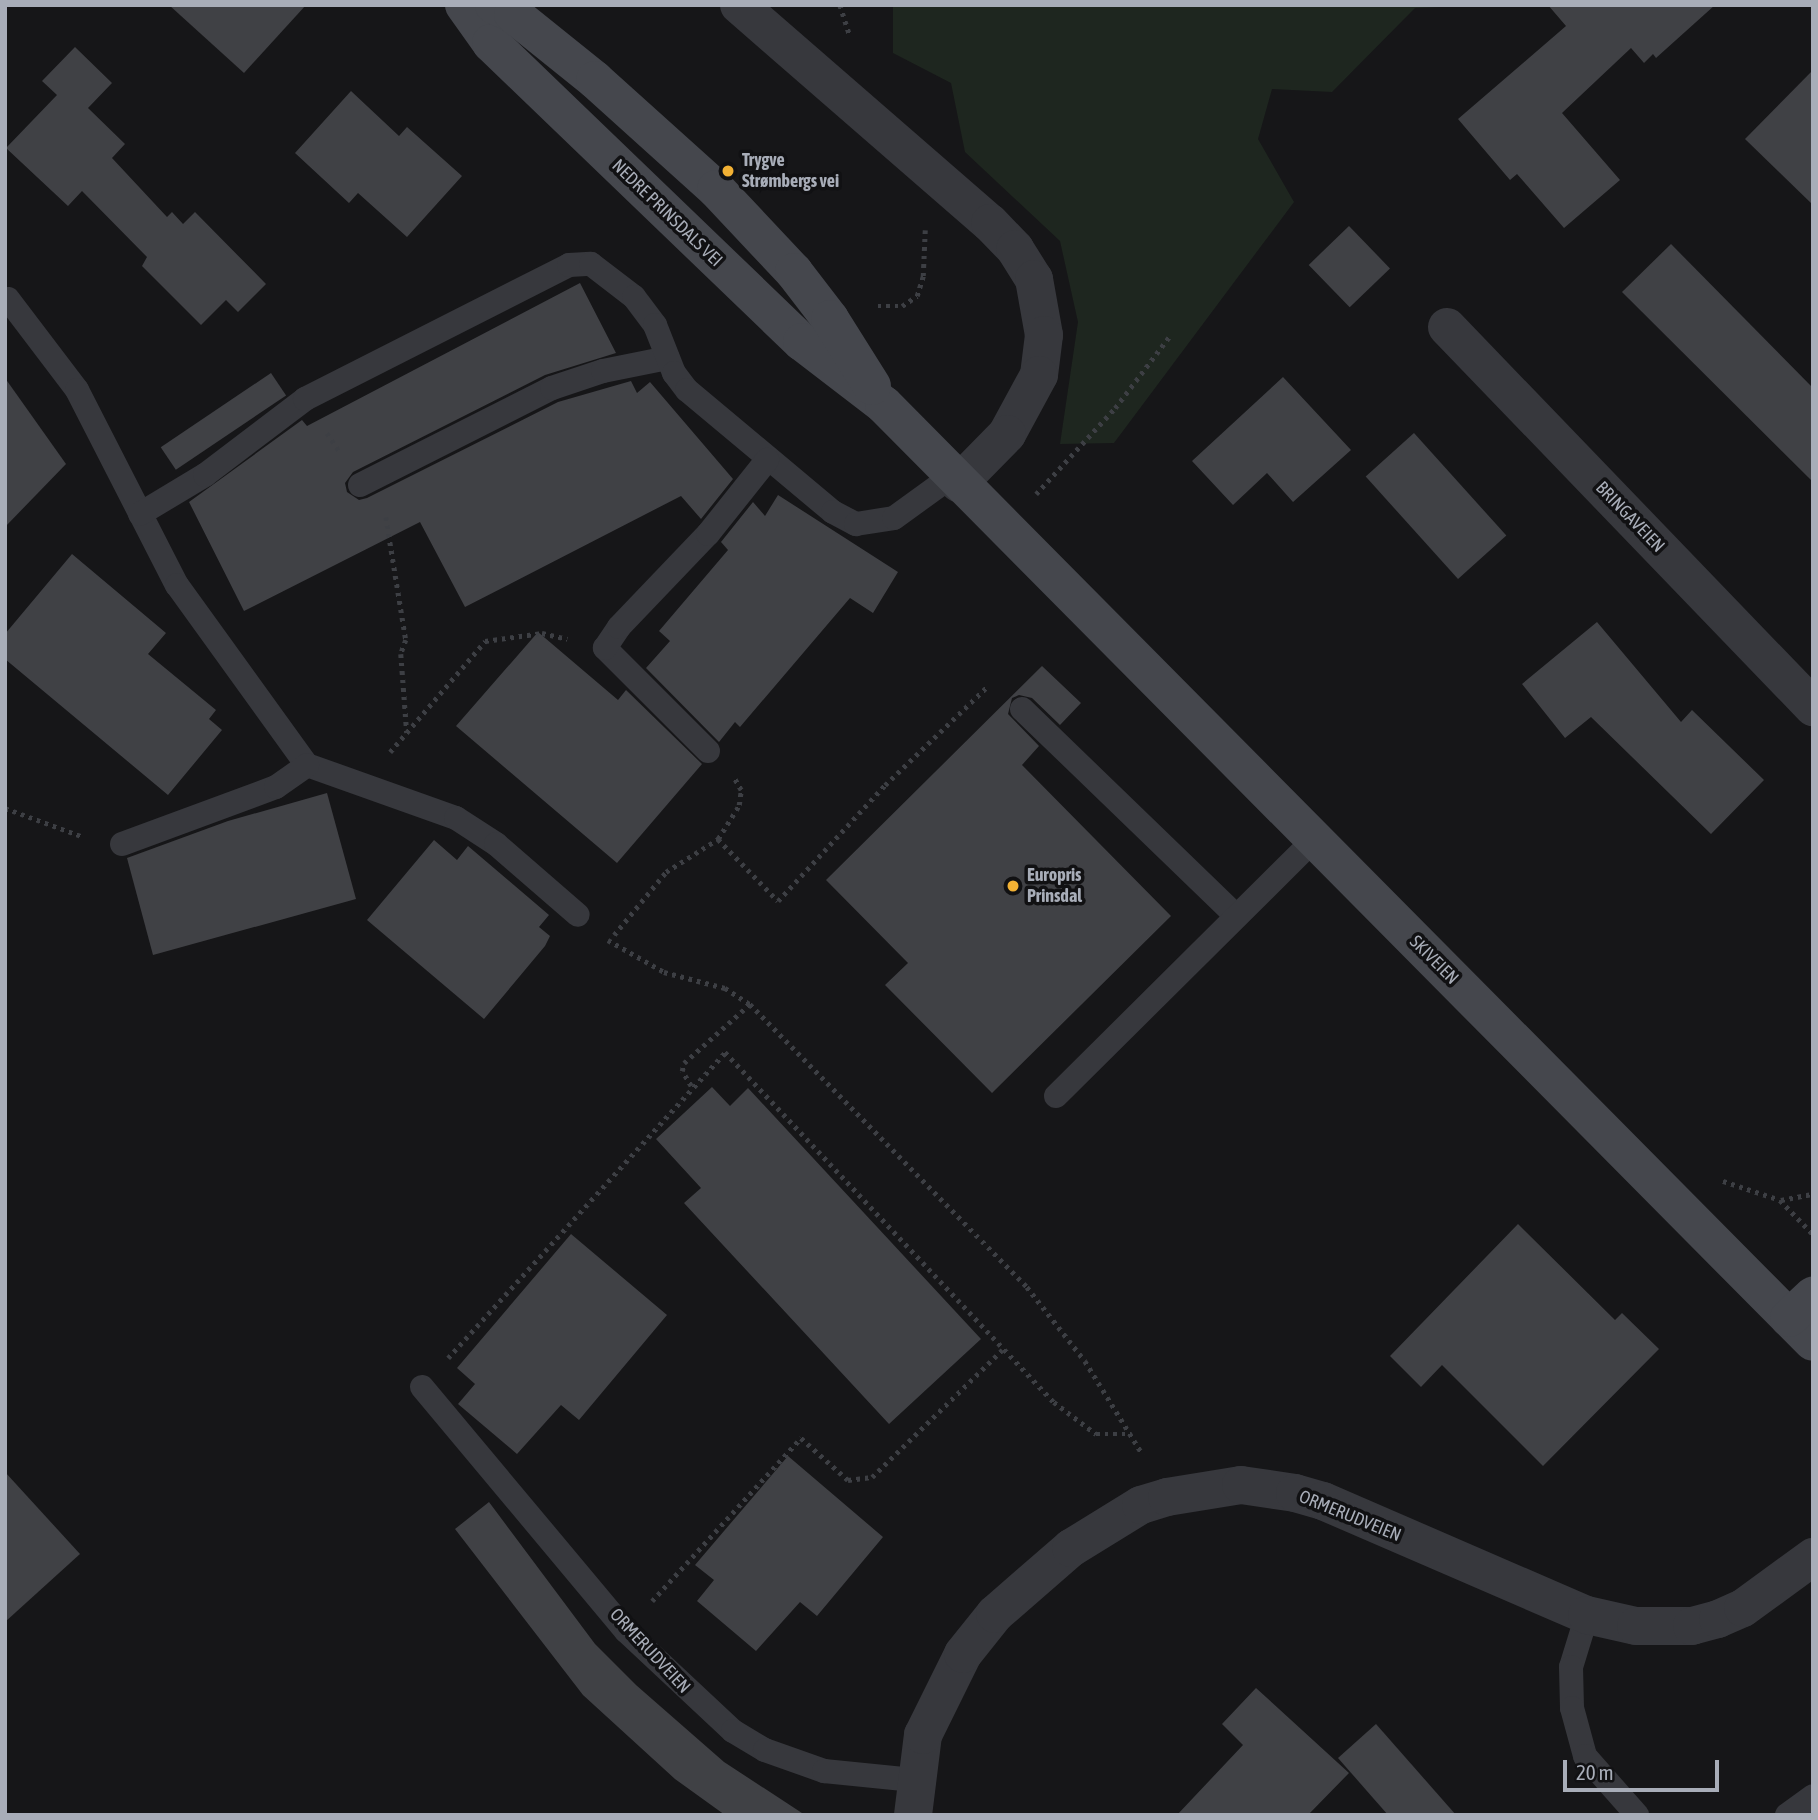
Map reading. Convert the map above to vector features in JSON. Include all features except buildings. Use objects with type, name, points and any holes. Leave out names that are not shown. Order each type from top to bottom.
[{"type":"main road","name":"NEDRE PRINSDALS VEI","points":[[464,5],[491,43],[773,314],[884,405],[1055,579]]},
{"type":"main road","name":"NEDRE PRINSDALS VEI","points":[[494,5],[513,14],[595,80],[716,189],[808,290],[884,405]]},
{"type":"main road","name":"SKIVEIEN","points":[[1055,579],[1315,839],[1805,1319]]},
{"type":"street","points":[[739,5],[990,223],[1024,262],[1040,298],[1044,335],[1039,375],[1018,418],[955,479]]},
{"type":"street","name":"BRINGAVEIEN","points":[[1447,327],[1813,707]]},
{"type":"street","name":"ORMERUDVEIEN","points":[[913,1797],[923,1735],[940,1694],[963,1654],[995,1614],[1071,1548],[1141,1505],[1167,1497],[1241,1485],[1304,1496],[1587,1615],[1636,1626],[1692,1626],[1743,1608],[1813,1557]]},
{"type":"lane","points":[[140,514],[205,475],[305,399],[569,265],[591,264],[634,297],[655,325],[668,358],[687,390],[832,512],[856,524],[894,518],[955,479]]},
{"type":"lane","points":[[8,299],[77,390],[177,585],[307,765],[464,822],[578,915]]},
{"type":"lane","points":[[371,480],[552,388],[603,371],[668,358]]},
{"type":"lane","points":[[708,751],[605,648],[619,627],[708,534],[767,460]]},
{"type":"lane","points":[[1022,709],[1236,916]]},
{"type":"lane","points":[[122,844],[275,787],[307,765]]},
{"type":"lane","points":[[1056,1096],[1315,839]]},
{"type":"lane","name":"ORMERUDVEIEN","points":[[422,1387],[626,1631],[696,1700],[765,1750],[824,1771],[913,1797]]},
{"type":"lane","points":[[1587,1615],[1571,1667],[1572,1708],[1586,1756],[1637,1815]]},
{"type":"lane","points":[[1787,1815],[1813,1796]]},
{"type":"path","points":[[869,304],[902,306],[917,296],[923,276],[925,230],[942,182]]},
{"type":"path","points":[[1036,494],[1115,408],[1169,337]]},
{"type":"path","points":[[305,399],[371,480],[406,640],[401,654],[407,733]]},
{"type":"path","points":[[362,784],[485,641],[542,633],[605,648]]},
{"type":"path","points":[[718,839],[778,901],[885,785],[989,684],[999,685],[1022,709]]},
{"type":"path","points":[[609,941],[666,872],[718,839],[739,804],[741,790],[708,751]]},
{"type":"path","points":[[5,808],[94,842],[122,844]]},
{"type":"path","points":[[422,1387],[691,1086],[726,1052],[1002,1350],[1084,1429],[1108,1438],[1131,1434],[1084,1361],[1027,1287],[750,1004],[725,988],[664,972],[609,941],[578,915]]},
{"type":"path","points":[[691,1086],[682,1071],[684,1063],[750,1004]]},
{"type":"path","points":[[1780,1200],[1813,1194]]},
{"type":"path","points":[[1797,1218],[1813,1234]]},
{"type":"path","points":[[626,1631],[801,1437],[848,1479],[872,1477],[1002,1350]]},
{"type":"shaded area","points":[[893,5],[1497,5],[1415,8],[1332,92],[1272,89],[1258,139],[1294,202],[1114,443],[1060,444],[1078,322],[1060,241],[965,152],[951,83],[893,53]]},
{"type":"place","name":"Trygve Strømbergs vei","points":[[728,171]]},
{"type":"place","name":"Europris Prinsdal","points":[[1013,886]]}]
